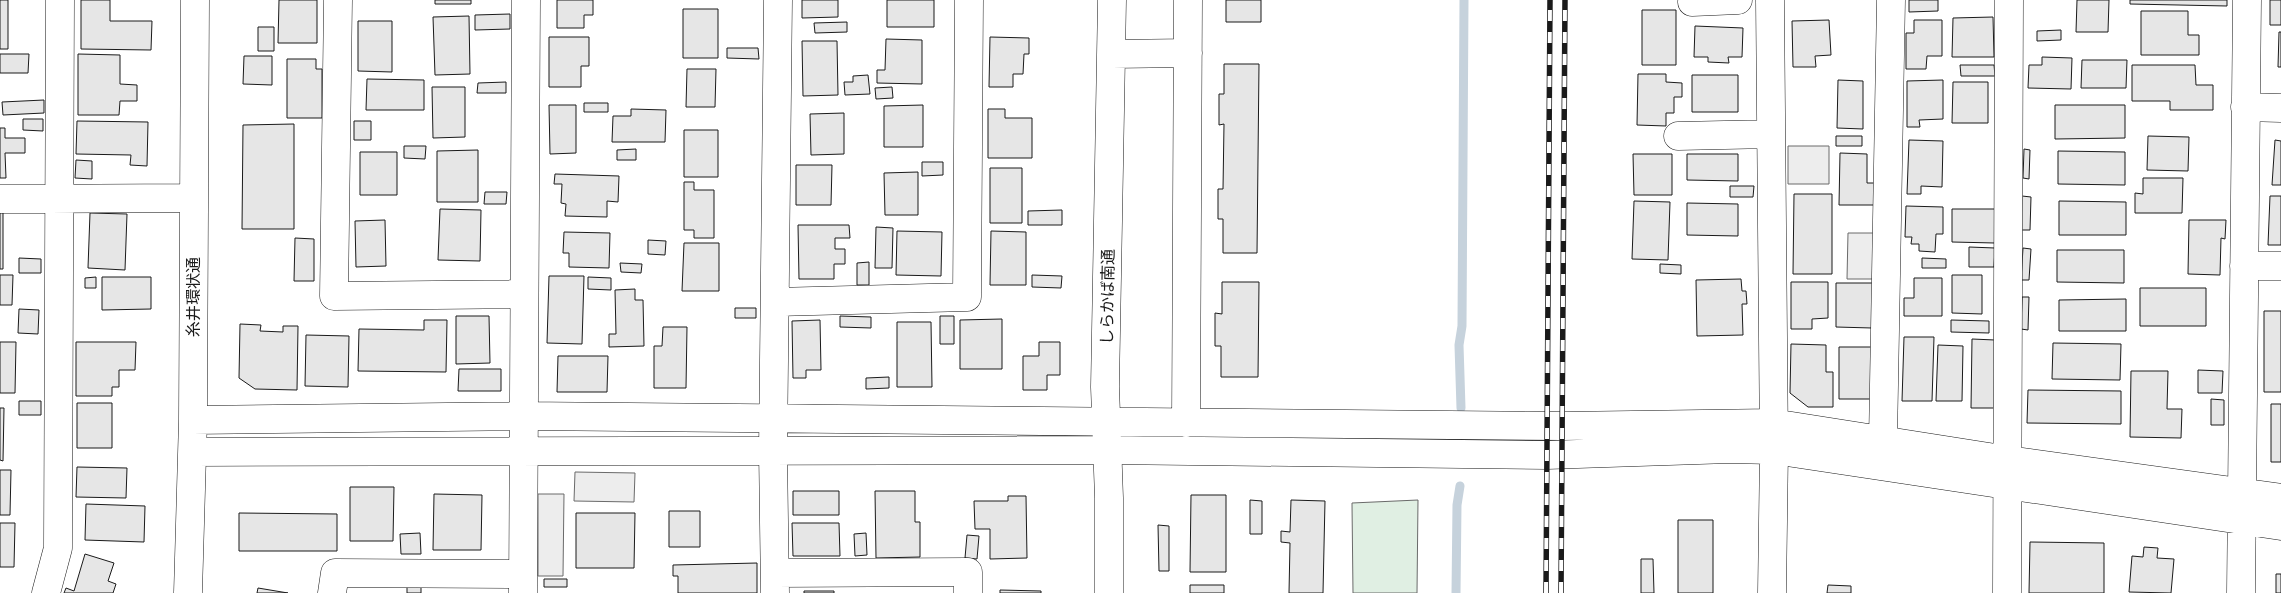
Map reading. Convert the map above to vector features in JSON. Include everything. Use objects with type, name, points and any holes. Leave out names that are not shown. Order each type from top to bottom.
[{"type":"street","points":[[46,593],[58,548],[60,0]]},
{"type":"street","name":"糸井環状通","points":[[188,593],[193,452],[195,0]]},
{"type":"street","points":[[338,0],[334,296],[524,294]]},
{"type":"street","points":[[332,593],[335,573],[523,584],[526,0]]},
{"type":"street","points":[[778,0],[773,451],[775,583],[968,572],[968,593]]},
{"type":"street","points":[[775,302],[967,297],[969,0]]},
{"type":"street","name":"しらかば南通","points":[[1108,593],[1109,498],[1106,422],[1112,0]]},
{"type":"street","points":[[1186,423],[1188,0]]},
{"type":"street","points":[[1692,2],[1738,0]]},
{"type":"street","points":[[1770,0],[1772,422],[1774,450],[1772,593]]},
{"type":"street","points":[[1883,440],[1891,0]]},
{"type":"street","points":[[2007,593],[2008,0]]},
{"type":"street","points":[[2241,593],[2247,0]]},
{"type":"street","points":[[1112,54],[1188,53]]},
{"type":"street","points":[[2245,107],[2281,108]]},
{"type":"street","points":[[1678,136],[1771,134]]},
{"type":"street","points":[[0,199],[193,198]]},
{"type":"street","points":[[2244,266],[2281,266]]},
{"type":"street","points":[[193,420],[523,416],[1563,426],[1772,422],[1883,440],[2008,472],[2241,521],[2281,526]]},
{"type":"street","points":[[193,452],[1107,450],[1547,456],[1728,449],[1774,450],[2242,492],[2281,498]]},
{"type":"green space","points":[[1418,500],[1417,593],[1353,593],[1352,503]]},
{"type":"shaded area","points":[[1788,146],[1829,146],[1829,184],[1788,184]]},
{"type":"shaded area","points":[[1848,233],[1874,233],[1873,279],[1847,279]]},
{"type":"shaded area","points":[[575,472],[635,473],[634,502],[574,501]]},
{"type":"shaded area","points":[[538,494],[564,494],[563,576],[538,576]]},
{"type":"building","points":[[0,0],[8,0],[8,49],[0,49]]},
{"type":"building","points":[[81,0],[110,0],[110,21],[152,21],[151,50],[81,49]]},
{"type":"building","points":[[279,0],[317,0],[317,43],[278,43]]},
{"type":"building","points":[[435,0],[471,0],[471,4],[435,4]]},
{"type":"building","points":[[557,0],[593,0],[593,15],[584,15],[584,28],[557,28]]},
{"type":"building","points":[[802,0],[838,0],[838,17],[802,18]]},
{"type":"building","points":[[887,0],[934,0],[934,27],[887,27]]},
{"type":"building","points":[[1226,0],[1261,0],[1261,22],[1226,22]]},
{"type":"building","points":[[1909,0],[1938,0],[1938,11],[1909,12]]},
{"type":"building","points":[[2077,0],[2109,0],[2108,32],[2076,32]]},
{"type":"building","points":[[2130,0],[2227,0],[2227,6],[2130,4]]},
{"type":"building","points":[[2270,0],[2281,0],[2281,25],[2270,25]]},
{"type":"building","points":[[683,9],[718,9],[718,58],[683,58]]},
{"type":"building","points":[[1642,10],[1676,10],[1676,65],[1642,65]]},
{"type":"building","points":[[2141,11],[2188,11],[2188,35],[2199,35],[2199,55],[2141,55]]},
{"type":"building","points":[[510,14],[510,29],[475,30],[475,15]]},
{"type":"building","points":[[469,16],[470,74],[435,75],[433,17]]},
{"type":"building","points":[[1993,17],[1994,57],[1952,57],[1953,18]]},
{"type":"building","points":[[1829,20],[1831,55],[1815,56],[1816,67],[1793,67],[1792,21]]},
{"type":"building","points":[[1914,20],[1942,20],[1942,56],[1927,56],[1926,69],[1906,69],[1906,33],[1914,33]]},
{"type":"building","points":[[358,21],[392,21],[392,72],[358,71]]},
{"type":"building","points":[[847,22],[847,32],[815,33],[814,23]]},
{"type":"building","points":[[1695,26],[1743,28],[1742,57],[1728,57],[1729,63],[1708,62],[1708,57],[1694,57]]},
{"type":"building","points":[[258,27],[274,27],[274,51],[258,51]]},
{"type":"building","points":[[2061,30],[2061,40],[2037,41],[2037,31]]},
{"type":"building","points":[[2279,32],[2281,32],[2281,67],[2278,67]]},
{"type":"building","points":[[549,37],[589,37],[589,66],[581,66],[581,87],[549,87]]},
{"type":"building","points":[[990,37],[1029,38],[1029,54],[1024,54],[1023,74],[1013,74],[1013,87],[989,87]]},
{"type":"building","points":[[886,39],[922,40],[922,84],[877,83],[877,70],[885,70]]},
{"type":"building","points":[[802,41],[837,41],[838,95],[803,96]]},
{"type":"building","points":[[727,48],[758,48],[759,59],[727,58]]},
{"type":"building","points":[[0,54],[29,54],[28,73],[0,73]]},
{"type":"building","points":[[78,54],[120,55],[120,84],[137,85],[137,101],[120,101],[119,115],[78,115]]},
{"type":"building","points":[[244,56],[272,56],[272,85],[243,84]]},
{"type":"building","points":[[2042,57],[2072,58],[2071,89],[2028,88],[2029,65],[2042,65]]},
{"type":"building","points":[[287,59],[316,59],[316,69],[322,69],[322,118],[287,118]]},
{"type":"building","points":[[2082,60],[2127,60],[2126,88],[2081,88]]},
{"type":"building","points":[[1224,64],[1259,64],[1257,253],[1223,253],[1223,219],[1218,219],[1218,189],[1223,189],[1224,124],[1219,125],[1219,94],[1224,94]]},
{"type":"building","points":[[1960,65],[1994,65],[1995,76],[1961,76]]},
{"type":"building","points":[[2132,65],[2195,65],[2196,85],[2213,85],[2213,110],[2170,110],[2170,101],[2132,101]]},
{"type":"building","points":[[687,69],[716,69],[715,107],[686,107]]},
{"type":"building","points":[[1638,74],[1666,74],[1666,82],[1682,83],[1682,97],[1674,97],[1674,113],[1666,113],[1666,126],[1637,125]]},
{"type":"building","points":[[868,75],[870,94],[845,95],[844,82],[853,82],[853,76]]},
{"type":"building","points":[[1692,75],[1738,75],[1738,112],[1692,112]]},
{"type":"building","points":[[367,79],[424,80],[424,110],[366,110]]},
{"type":"building","points":[[1838,80],[1863,81],[1863,129],[1837,128]]},
{"type":"building","points":[[1943,80],[1943,119],[1919,120],[1920,127],[1907,127],[1907,81]]},
{"type":"building","points":[[506,82],[506,93],[477,93],[478,83]]},
{"type":"building","points":[[1953,82],[1988,82],[1988,123],[1952,123]]},
{"type":"building","points":[[432,87],[465,87],[465,137],[433,138]]},
{"type":"building","points":[[892,87],[893,98],[876,99],[875,88]]},
{"type":"building","points":[[44,100],[44,113],[3,115],[2,102]]},
{"type":"building","points":[[584,103],[608,103],[608,112],[584,112]]},
{"type":"building","points":[[549,105],[576,105],[576,153],[550,154]]},
{"type":"building","points":[[923,105],[923,147],[884,147],[884,106]]},
{"type":"building","points":[[2055,105],[2125,105],[2125,138],[2055,139]]},
{"type":"building","points":[[631,109],[666,110],[665,142],[612,142],[613,116],[631,116]]},
{"type":"building","points":[[988,109],[1005,109],[1005,118],[1032,118],[1032,158],[988,158]]},
{"type":"building","points":[[844,113],[844,154],[811,155],[810,114]]},
{"type":"building","points":[[23,119],[43,119],[43,131],[23,130]]},
{"type":"building","points":[[77,121],[148,122],[147,166],[130,165],[131,155],[76,154]]},
{"type":"building","points":[[354,121],[371,121],[371,140],[354,140]]},
{"type":"building","points":[[294,124],[294,229],[242,229],[243,125]]},
{"type":"building","points":[[0,128],[5,128],[5,138],[25,138],[25,153],[5,153],[6,178],[0,178]]},
{"type":"building","points":[[684,130],[718,130],[718,177],[684,177]]},
{"type":"building","points":[[1836,136],[1862,136],[1862,146],[1836,146]]},
{"type":"building","points":[[2148,136],[2189,137],[2188,171],[2147,170]]},
{"type":"building","points":[[1909,140],[1943,141],[1942,187],[1921,186],[1921,194],[1907,194]]},
{"type":"building","points":[[2275,140],[2281,141],[2281,185],[2272,185]]},
{"type":"building","points":[[404,146],[426,146],[425,159],[404,158]]},
{"type":"building","points":[[636,149],[636,160],[617,160],[617,150]]},
{"type":"building","points":[[2024,149],[2030,150],[2029,179],[2023,178]]},
{"type":"building","points":[[478,150],[478,202],[437,202],[437,151]]},
{"type":"building","points":[[2058,151],[2125,152],[2125,185],[2058,184]]},
{"type":"building","points":[[360,152],[397,152],[397,195],[360,195]]},
{"type":"building","points":[[1840,153],[1867,154],[1867,183],[1877,183],[1877,205],[1839,205]]},
{"type":"building","points":[[1633,154],[1672,154],[1672,195],[1634,195]]},
{"type":"building","points":[[1687,154],[1738,154],[1738,181],[1687,180]]},
{"type":"building","points":[[76,160],[92,161],[92,179],[75,178]]},
{"type":"building","points":[[922,162],[943,162],[943,175],[922,176]]},
{"type":"building","points":[[796,165],[832,165],[831,205],[796,205]]},
{"type":"building","points":[[990,168],[1022,168],[1022,223],[990,223]]},
{"type":"building","points":[[918,172],[918,215],[885,215],[884,173]]},
{"type":"building","points":[[555,174],[619,176],[618,202],[607,201],[607,217],[565,216],[566,204],[561,203],[562,184],[554,184]]},
{"type":"building","points":[[2143,178],[2183,178],[2182,213],[2135,213],[2135,193],[2143,194]]},
{"type":"building","points":[[684,182],[694,182],[694,190],[714,190],[714,238],[694,238],[694,230],[684,230]]},
{"type":"building","points":[[1730,186],[1754,186],[1753,197],[1730,197]]},
{"type":"building","points":[[485,192],[507,192],[506,204],[484,204]]},
{"type":"building","points":[[1794,194],[1832,194],[1832,274],[1793,274]]},
{"type":"building","points":[[2022,196],[2031,197],[2030,230],[2021,230]]},
{"type":"building","points":[[2270,196],[2281,196],[2281,245],[2268,245]]},
{"type":"building","points":[[1634,201],[1670,202],[1668,260],[1632,259]]},
{"type":"building","points":[[2059,201],[2126,202],[2126,235],[2059,235]]},
{"type":"building","points":[[1687,203],[1738,204],[1738,236],[1687,235]]},
{"type":"building","points":[[1906,206],[1943,207],[1943,234],[1936,234],[1935,252],[1919,251],[1919,244],[1911,244],[1912,237],[1905,237]]},
{"type":"building","points":[[440,209],[481,210],[480,261],[438,260]]},
{"type":"building","points":[[1952,209],[1996,209],[1995,243],[1952,242]]},
{"type":"building","points":[[1062,210],[1062,225],[1028,225],[1028,211]]},
{"type":"building","points":[[0,212],[3,212],[3,269],[0,269]]},
{"type":"building","points":[[90,213],[127,214],[125,270],[88,268]]},
{"type":"building","points":[[385,220],[386,266],[356,267],[355,221]]},
{"type":"building","points":[[2189,220],[2226,220],[2225,239],[2221,238],[2220,275],[2188,274]]},
{"type":"building","points":[[798,225],[849,225],[850,238],[835,238],[835,249],[845,249],[845,264],[834,264],[834,279],[799,279]]},
{"type":"building","points":[[876,227],[893,228],[892,268],[875,268]]},
{"type":"building","points":[[897,231],[942,232],[941,276],[896,275]]},
{"type":"building","points":[[991,231],[1026,232],[1026,285],[990,285]]},
{"type":"building","points":[[564,232],[610,233],[609,268],[569,267],[569,253],[563,253]]},
{"type":"building","points":[[295,238],[314,239],[314,281],[294,281]]},
{"type":"building","points":[[648,240],[666,241],[665,255],[648,254]]},
{"type":"building","points":[[684,243],[719,243],[719,291],[682,291]]},
{"type":"building","points":[[1969,247],[1995,248],[1994,267],[1969,267]]},
{"type":"building","points":[[2023,248],[2031,249],[2029,280],[2021,280]]},
{"type":"building","points":[[2057,250],[2124,250],[2124,283],[2057,282]]},
{"type":"building","points":[[19,258],[41,259],[41,273],[19,273]]},
{"type":"building","points":[[1922,258],[1946,259],[1946,268],[1922,268]]},
{"type":"building","points":[[869,262],[869,285],[857,285],[857,263]]},
{"type":"building","points":[[620,263],[642,264],[641,273],[621,272]]},
{"type":"building","points":[[1660,264],[1681,265],[1681,274],[1660,273]]},
{"type":"building","points":[[0,275],[13,275],[12,305],[0,305]]},
{"type":"building","points":[[1032,275],[1062,276],[1061,288],[1032,287]]},
{"type":"building","points":[[1952,275],[1982,275],[1982,314],[1952,313]]},
{"type":"building","points":[[549,276],[584,276],[582,344],[547,343]]},
{"type":"building","points":[[96,277],[96,288],[85,288],[85,278]]},
{"type":"building","points":[[102,277],[151,277],[151,309],[102,310]]},
{"type":"building","points":[[588,277],[611,278],[611,290],[588,289]]},
{"type":"building","points":[[1914,278],[1942,278],[1942,316],[1904,316],[1904,298],[1914,298]]},
{"type":"building","points":[[1741,279],[1742,291],[1746,291],[1747,304],[1742,304],[1743,335],[1697,336],[1696,280]]},
{"type":"building","points":[[1222,282],[1259,282],[1258,377],[1221,377],[1221,346],[1215,346],[1215,313],[1222,314]]},
{"type":"building","points":[[1791,282],[1828,282],[1828,318],[1812,319],[1812,329],[1791,329]]},
{"type":"building","points":[[1836,283],[1873,283],[1872,328],[1836,327]]},
{"type":"building","points":[[2140,288],[2206,288],[2206,326],[2140,326]]},
{"type":"building","points":[[635,289],[635,300],[643,300],[644,346],[609,347],[609,334],[616,334],[615,290]]},
{"type":"building","points":[[2022,297],[2029,297],[2028,330],[2021,329]]},
{"type":"building","points":[[2126,299],[2126,331],[2059,331],[2059,300]]},
{"type":"building","points":[[735,308],[756,308],[756,318],[735,318]]},
{"type":"building","points":[[19,309],[39,310],[38,334],[18,333]]},
{"type":"building","points":[[2264,311],[2281,311],[2281,392],[2264,392]]},
{"type":"building","points":[[456,316],[489,316],[490,363],[456,364]]},
{"type":"building","points":[[840,316],[871,317],[871,328],[840,327]]},
{"type":"building","points":[[940,316],[954,316],[954,344],[940,344]]},
{"type":"building","points":[[1002,319],[1002,369],[960,369],[960,320]]},
{"type":"building","points":[[424,320],[447,320],[446,372],[358,371],[359,329],[424,330]]},
{"type":"building","points":[[820,320],[821,370],[806,370],[806,378],[793,378],[792,321]]},
{"type":"building","points":[[1951,320],[1989,321],[1989,333],[1951,332]]},
{"type":"building","points":[[897,322],[931,322],[932,387],[897,387]]},
{"type":"building","points":[[240,324],[261,325],[260,331],[283,332],[283,326],[298,326],[297,390],[255,389],[239,378]]},
{"type":"building","points":[[663,327],[687,327],[686,388],[654,388],[654,346],[662,346]]},
{"type":"building","points":[[306,335],[349,336],[348,387],[305,386]]},
{"type":"building","points":[[1904,337],[1934,337],[1932,401],[1902,401]]},
{"type":"building","points":[[1972,339],[1995,340],[1994,408],[1971,408]]},
{"type":"building","points":[[0,342],[16,342],[15,393],[0,393]]},
{"type":"building","points":[[76,342],[136,342],[135,370],[119,370],[119,387],[112,387],[112,396],[76,396]]},
{"type":"building","points":[[1039,342],[1060,342],[1060,375],[1047,375],[1047,390],[1023,390],[1023,356],[1039,356]]},
{"type":"building","points":[[2053,343],[2121,344],[2120,380],[2052,379]]},
{"type":"building","points":[[1791,344],[1826,345],[1826,372],[1833,372],[1833,407],[1808,407],[1790,393]]},
{"type":"building","points":[[1938,345],[1963,346],[1962,401],[1936,401]]},
{"type":"building","points":[[1839,347],[1872,347],[1871,399],[1839,399]]},
{"type":"building","points":[[558,356],[608,356],[607,392],[557,392]]},
{"type":"building","points":[[459,369],[501,369],[501,391],[458,391]]},
{"type":"building","points":[[2198,370],[2223,371],[2222,393],[2198,393]]},
{"type":"building","points":[[2131,371],[2168,371],[2167,409],[2182,409],[2181,438],[2130,437]]},
{"type":"building","points":[[889,377],[889,388],[866,389],[866,378]]},
{"type":"building","points":[[2028,390],[2121,391],[2121,424],[2027,423]]},
{"type":"building","points":[[2211,399],[2224,400],[2224,425],[2211,425]]},
{"type":"building","points":[[19,401],[41,401],[41,415],[19,415]]},
{"type":"building","points":[[77,403],[112,403],[112,448],[77,448]]},
{"type":"building","points":[[2271,404],[2281,404],[2281,462],[2271,462]]},
{"type":"building","points":[[0,408],[4,408],[3,461],[0,460]]},
{"type":"building","points":[[77,467],[127,468],[126,498],[76,497]]},
{"type":"building","points":[[0,470],[11,470],[10,515],[0,515]]},
{"type":"building","points":[[350,487],[394,487],[393,541],[350,541]]},
{"type":"building","points":[[793,491],[839,491],[839,515],[793,515]]},
{"type":"building","points":[[875,491],[915,491],[915,522],[920,522],[920,557],[876,558]]},
{"type":"building","points":[[434,494],[482,495],[481,550],[433,550]]},
{"type":"building","points":[[1191,495],[1226,495],[1226,572],[1190,572]]},
{"type":"building","points":[[1008,496],[1026,496],[1027,558],[990,559],[990,529],[975,529],[974,501],[1008,501]]},
{"type":"building","points":[[1250,500],[1262,501],[1262,534],[1250,534]]},
{"type":"building","points":[[1291,500],[1325,501],[1323,593],[1289,593],[1290,543],[1281,542],[1281,531],[1290,532]]},
{"type":"building","points":[[86,504],[145,506],[144,542],[85,540]]},
{"type":"building","points":[[669,511],[700,511],[700,547],[669,547]]},
{"type":"building","points":[[239,513],[337,514],[337,551],[239,551]]},
{"type":"building","points":[[576,513],[635,513],[634,568],[576,568]]},
{"type":"building","points":[[1678,520],[1713,520],[1713,593],[1678,593]]},
{"type":"building","points":[[0,523],[15,523],[14,567],[0,567]]},
{"type":"building","points":[[792,523],[839,523],[840,556],[793,556]]},
{"type":"building","points":[[1158,525],[1169,526],[1169,571],[1159,571]]},
{"type":"building","points":[[420,533],[421,554],[401,554],[400,534]]},
{"type":"building","points":[[866,533],[867,555],[855,556],[854,534]]},
{"type":"building","points":[[967,535],[979,536],[977,559],[965,558]]},
{"type":"building","points":[[2030,542],[2104,543],[2104,593],[2029,593]]},
{"type":"building","points":[[2144,547],[2158,548],[2157,558],[2174,559],[2171,593],[2129,592],[2132,556],[2143,557]]},
{"type":"building","points":[[85,554],[114,563],[108,581],[116,584],[113,593],[64,593],[66,588],[74,591]]},
{"type":"building","points":[[1641,559],[1653,559],[1654,593],[1641,593]]},
{"type":"building","points":[[757,563],[757,593],[678,593],[678,576],[673,576],[673,565]]},
{"type":"building","points":[[2276,574],[2281,574],[2281,593],[2276,593]]},
{"type":"building","points":[[544,579],[567,579],[567,587],[544,587]]},
{"type":"building","points":[[407,582],[421,583],[421,593],[407,593]]},
{"type":"building","points":[[1190,585],[1224,585],[1224,593],[1190,593]]},
{"type":"building","points":[[1828,585],[1851,586],[1851,593],[1827,593]]},
{"type":"building","points":[[258,588],[288,593],[257,593]]},
{"type":"building","points":[[1000,590],[1041,591],[1041,593],[1000,593]]},
{"type":"building","points":[[804,591],[834,591],[834,593],[804,593]]},
{"type":"waterway","points":[[1461,408],[1459,345],[1462,326],[1464,0]]},
{"type":"waterway","points":[[1456,593],[1457,505],[1460,486]]},
{"type":"railway","points":[[1546,593],[1550,0]]},
{"type":"railway","points":[[1561,593],[1565,0]]}]
